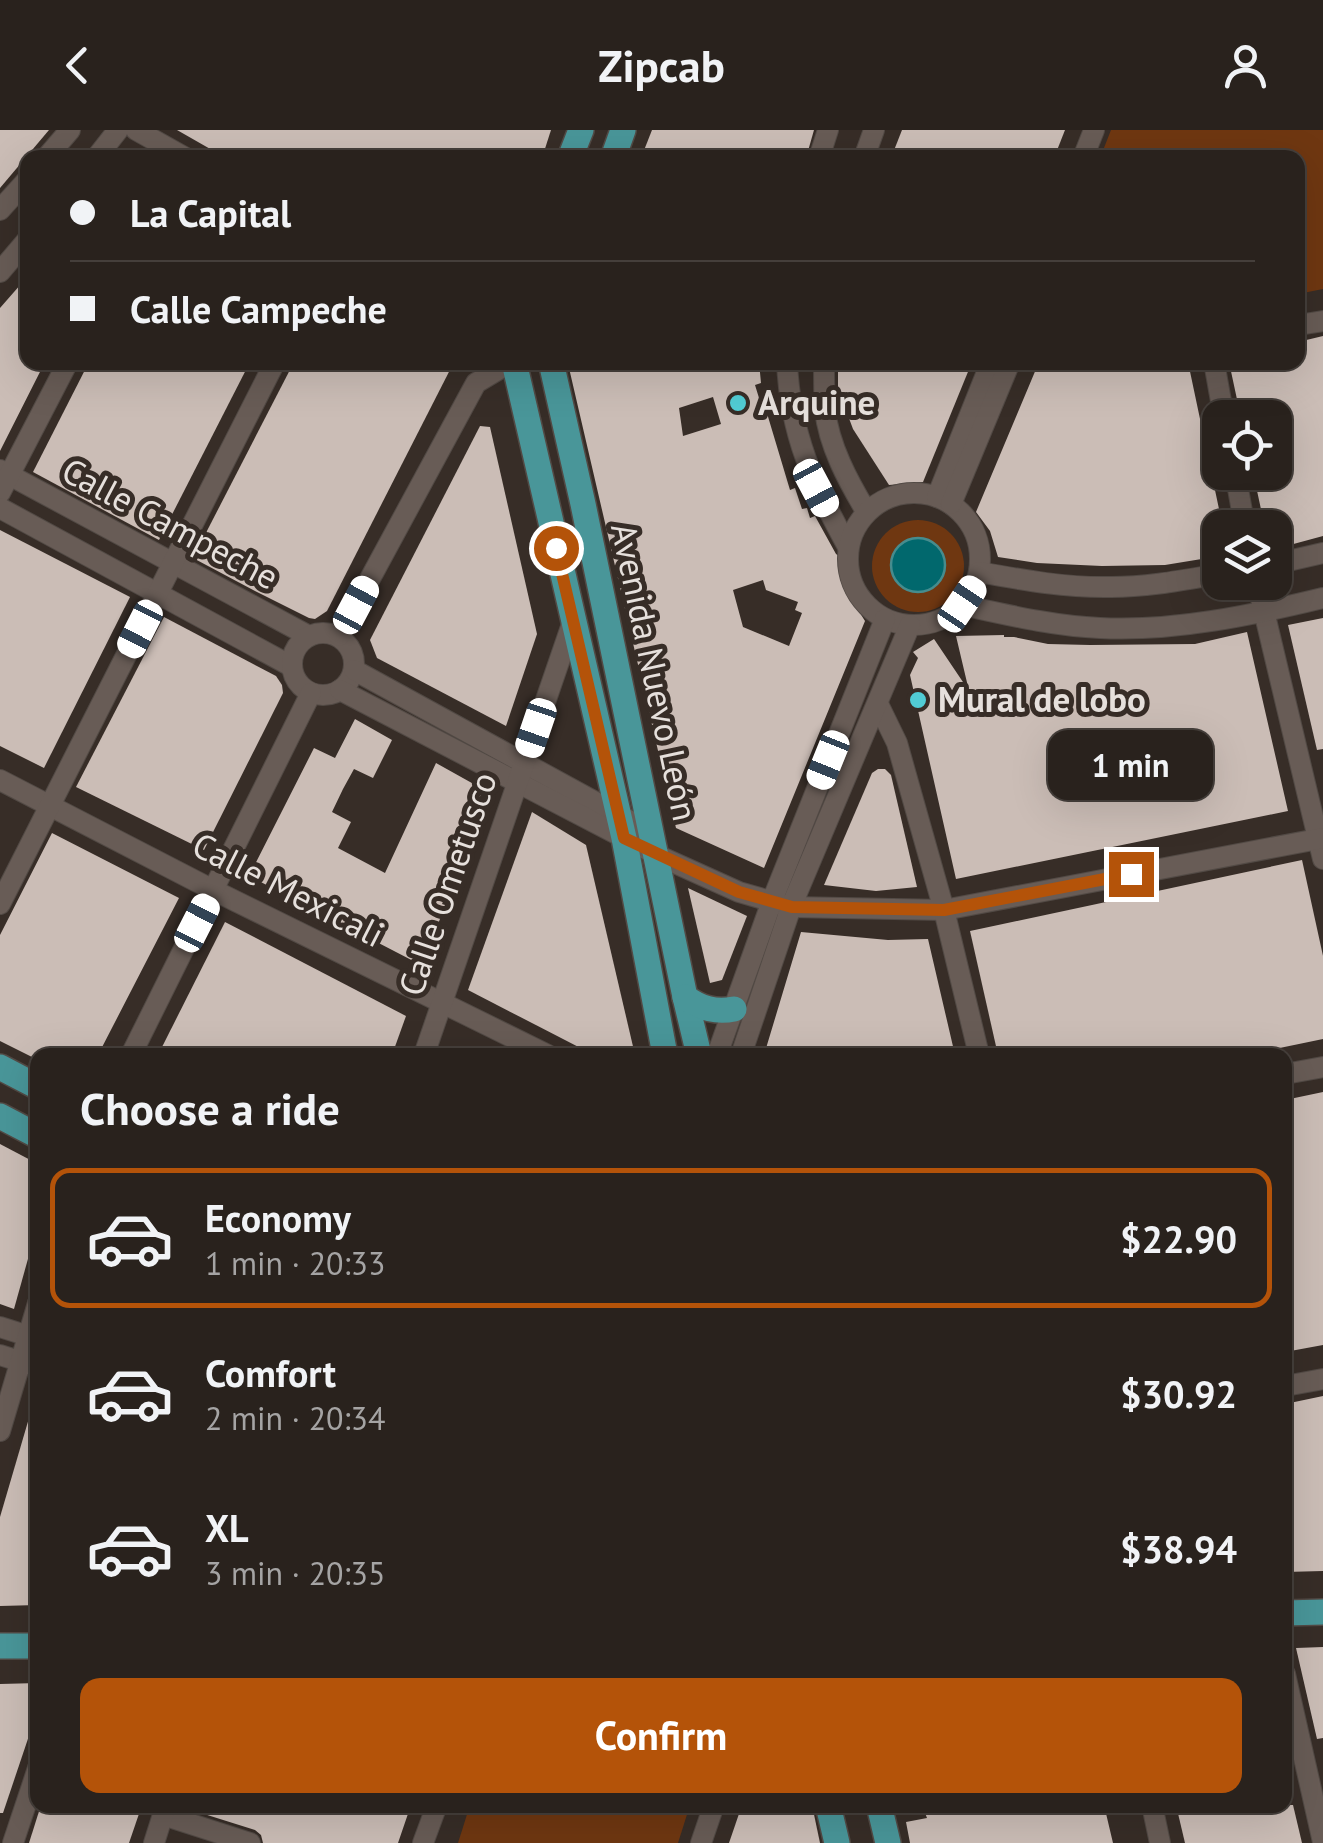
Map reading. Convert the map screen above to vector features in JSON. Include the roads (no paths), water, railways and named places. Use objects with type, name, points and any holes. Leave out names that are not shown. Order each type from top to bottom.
[{"type":"main road","name":"Avenida Nuevo León","points":[[514,370],[621,826],[664,1048]]},
{"type":"main road","name":"Avenida Nuevo León","points":[[554,370],[697,1048]]},
{"type":"main road","points":[[685,997],[704,1008],[734,1008]]},
{"type":"main road","points":[[0,1067],[30,1083]]},
{"type":"main road","points":[[0,1116],[30,1132]]},
{"type":"main road","points":[[1292,1613],[1323,1612]]},
{"type":"main road","points":[[0,1646],[30,1646]]},
{"type":"main road","points":[[830,1813],[837,1843]]},
{"type":"main road","points":[[880,1813],[888,1843]]},
{"type":"street","points":[[53,150],[70,130]]},
{"type":"street","points":[[102,150],[118,130]]},
{"type":"street","points":[[136,130],[170,150]]},
{"type":"street","points":[[0,210],[20,188]]},
{"type":"street","points":[[0,272],[20,248]]},
{"type":"street","points":[[3,479],[64,370]]},
{"type":"street","points":[[0,904],[272,370]]},
{"type":"street","points":[[338,636],[476,382],[498,370]]},
{"type":"street","points":[[787,370],[800,443],[816,488],[848,547]]},
{"type":"street","points":[[824,370],[825,412],[831,436],[848,482],[866,512]]},
{"type":"street","points":[[944,500],[989,370]]},
{"type":"street","points":[[944,500],[1006,370]]},
{"type":"street","points":[[1215,370],[1221,400]]},
{"type":"street","name":"Calle Campeche","points":[[3,479],[174,562],[309,636]]},
{"type":"street","points":[[918,492],[944,500],[966,517],[980,552],[979,572],[962,604],[947,616],[910,625],[884,618],[867,606],[854,589],[848,568],[848,547],[855,526],[866,512],[882,500],[918,492]]},
{"type":"street","name":"Calle Campeche","points":[[0,508],[291,666]]},
{"type":"street","points":[[1292,560],[1323,553]]},
{"type":"street","points":[[979,572],[1044,584],[1110,588],[1202,577]]},
{"type":"street","points":[[962,604],[1038,622],[1102,628],[1162,626],[1264,612],[1323,598]]},
{"type":"street","points":[[340,690],[521,773],[739,892],[782,904],[944,910],[1321,845],[1261,600]]},
{"type":"street","points":[[743,1048],[782,904],[884,618]]},
{"type":"street","name":"Calle Ometusco","points":[[426,1048],[572,622]]},
{"type":"street","points":[[719,1048],[782,904],[878,704],[910,625]]},
{"type":"street","points":[[309,636],[338,636],[352,651],[354,670],[340,690],[331,694],[311,693],[297,683],[291,666],[295,648],[309,636]]},
{"type":"street","points":[[354,670],[521,773]]},
{"type":"street","points":[[134,1048],[311,693]]},
{"type":"street","points":[[878,704],[896,743],[944,910],[976,1048]]},
{"type":"street","name":"Calle Mexicali","points":[[0,780],[534,1048]]},
{"type":"street","points":[[1292,1073],[1323,1067]]},
{"type":"street","points":[[0,1327],[30,1337]]},
{"type":"street","points":[[0,1431],[19,1361]]},
{"type":"street","points":[[1292,1385],[1323,1379]]},
{"type":"street","points":[[1292,1698],[1316,1782],[1323,1842]]},
{"type":"street","points":[[13,1843],[30,1792]]},
{"type":"street","points":[[154,1843],[164,1813]]},
{"type":"street","points":[[173,1813],[250,1843]]},
{"type":"street","points":[[423,1843],[434,1813]]},
{"type":"street","points":[[701,1843],[711,1813]]},
{"type":"street","points":[[1154,1813],[1160,1843]]},
{"type":"water","points":[[918,538],[937,546],[945,565],[937,584],[918,592],[899,584],[891,565],[899,546]]},
{"type":"place","name":"Arquine","points":[[738,403]]},
{"type":"place","name":"Mural de lobo","points":[[918,700]]}]
